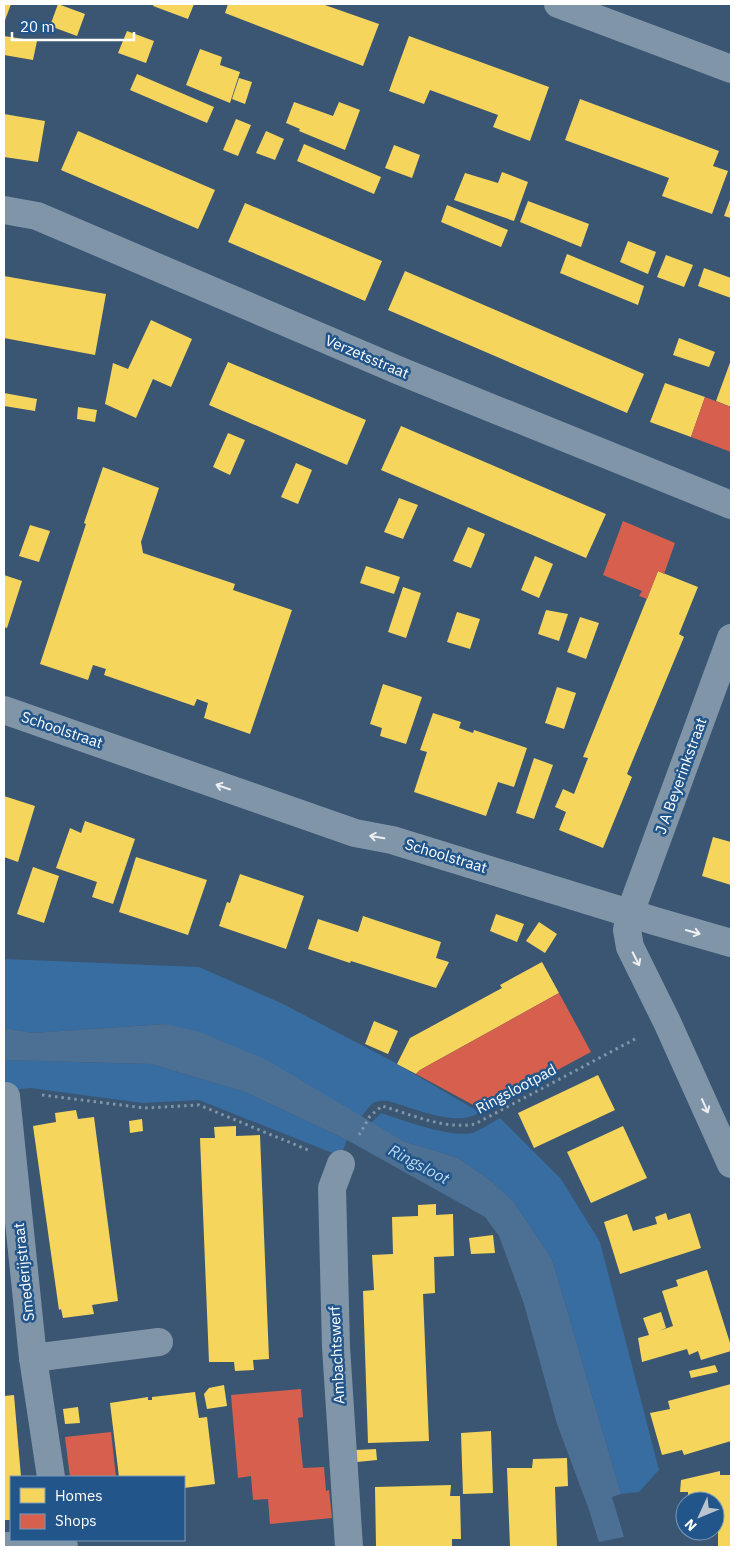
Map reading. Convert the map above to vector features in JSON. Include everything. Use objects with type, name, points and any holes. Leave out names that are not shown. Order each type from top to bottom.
[{"type":"street","points":[[558,4],[731,69]]},
{"type":"street","name":"Verzetsstraat","points":[[4,210],[37,216],[400,371],[731,505]]},
{"type":"street","name":"J A Beyerinkstraat","points":[[630,913],[731,638]]},
{"type":"street","name":"Schoolstraat","points":[[4,710],[355,833],[392,840],[731,943]]},
{"type":"street","points":[[630,913],[626,930],[630,947],[667,1022],[731,1164]]},
{"type":"street","name":"Smederijstraat","points":[[6,1096],[33,1358],[51,1476]]},
{"type":"street","name":"Ambachtswerf","points":[[341,1164],[332,1188],[336,1348],[349,1547]]},
{"type":"street","points":[[33,1358],[159,1342]]},
{"type":"street","points":[[4,1546],[63,1547]]},
{"type":"path","name":"Ringslootpad","points":[[370,1116],[382,1106],[450,1125],[464,1126],[475,1124],[667,1022]]},
{"type":"path","points":[[6,1096],[29,1093],[145,1108],[199,1105],[341,1164]]},
{"type":"shaded area","points":[[4,959],[199,967],[281,1003],[392,1061],[479,1112],[471,1117],[448,1118],[388,1101],[378,1101],[372,1104],[361,1117],[166,1024],[32,1033],[4,1028]]},
{"type":"shaded area","points":[[4,1060],[151,1064],[245,1092],[347,1140],[343,1150],[335,1154],[199,1100],[143,1103],[30,1088],[4,1091]]},
{"type":"shaded area","points":[[381,1113],[426,1128],[463,1134],[475,1132],[500,1118],[561,1179],[600,1242],[659,1470],[639,1492],[621,1494],[552,1259],[513,1201],[491,1181],[458,1158],[403,1141],[371,1123]]},
{"type":"water","name":"Ringsloot","points":[[166,1024],[200,1032],[267,1060],[403,1141],[458,1158],[491,1181],[513,1201],[552,1259],[621,1494],[612,1497],[624,1537],[599,1542],[557,1424],[524,1304],[499,1236],[485,1217],[347,1140],[245,1092],[151,1064],[4,1060],[4,1028],[32,1033]]},
{"type":"building: Homes","points":[[4,4],[11,4],[4,23]]},
{"type":"building: Homes","points":[[58,4],[85,14],[77,36],[50,26]]},
{"type":"building: Homes","points":[[154,4],[194,4],[188,19],[153,6]]},
{"type":"building: Homes","points":[[228,4],[322,4],[379,24],[363,66],[225,13]]},
{"type":"building: Homes","points":[[127,31],[154,41],[146,63],[118,53]]},
{"type":"building: Homes","points":[[4,36],[37,41],[33,60],[4,55]]},
{"type":"building: Homes","points":[[409,36],[549,87],[530,141],[493,127],[498,115],[430,90],[424,104],[389,91]]},
{"type":"building: Homes","points":[[200,49],[222,57],[220,65],[240,72],[230,103],[186,85]]},
{"type":"building: Homes","points":[[137,74],[214,107],[207,123],[130,90]]},
{"type":"building: Homes","points":[[239,78],[252,82],[245,104],[232,99]]},
{"type":"building: Homes","points":[[580,99],[719,151],[713,166],[728,171],[712,214],[662,196],[669,178],[565,140]]},
{"type":"building: Homes","points":[[294,102],[333,116],[339,102],[360,110],[345,150],[299,131],[300,129],[286,123]]},
{"type":"building: Homes","points":[[4,114],[45,121],[38,162],[4,157]]},
{"type":"building: Homes","points":[[236,119],[251,125],[238,156],[223,150]]},
{"type":"building: Homes","points":[[78,131],[215,190],[198,229],[61,170]]},
{"type":"building: Homes","points":[[266,131],[284,139],[275,160],[256,153]]},
{"type":"building: Homes","points":[[304,144],[381,177],[374,194],[297,161]]},
{"type":"building: Homes","points":[[394,145],[420,155],[412,178],[385,168]]},
{"type":"building: Homes","points":[[502,172],[528,182],[514,221],[454,200],[465,173],[498,183]]},
{"type":"building: Homes","points":[[731,197],[731,218],[724,216]]},
{"type":"building: Homes","points":[[528,201],[589,224],[581,247],[520,222]]},
{"type":"building: Homes","points":[[245,203],[382,261],[365,301],[228,242]]},
{"type":"building: Homes","points":[[447,205],[508,230],[501,247],[441,222]]},
{"type":"building: Homes","points":[[628,241],[656,252],[648,274],[620,262]]},
{"type":"building: Homes","points":[[567,254],[644,286],[638,305],[560,273]]},
{"type":"building: Homes","points":[[666,255],[693,265],[684,287],[657,277]]},
{"type":"building: Homes","points":[[704,268],[731,278],[731,298],[698,286]]},
{"type":"building: Homes","points":[[405,271],[644,374],[627,413],[388,310]]},
{"type":"building: Homes","points":[[4,276],[106,294],[95,355],[4,338]]},
{"type":"building: Homes","points":[[151,320],[192,339],[171,387],[153,379],[136,418],[105,404],[113,363],[128,369]]},
{"type":"building: Homes","points":[[679,338],[715,352],[709,367],[673,355]]},
{"type":"building: Homes","points":[[731,360],[731,407],[716,401]]},
{"type":"building: Homes","points":[[228,362],[366,420],[347,465],[209,405]]},
{"type":"building: Homes","points":[[665,383],[705,397],[691,437],[650,422]]},
{"type":"building: Homes","points":[[4,393],[37,399],[35,411],[4,406]]},
{"type":"building: Homes","points":[[78,407],[97,410],[95,422],[77,419]]},
{"type":"building: Homes","points":[[401,426],[606,514],[586,558],[381,470]]},
{"type":"building: Homes","points":[[228,433],[245,440],[230,475],[213,467]]},
{"type":"building: Homes","points":[[296,463],[312,470],[298,504],[281,497]]},
{"type":"building: Homes","points":[[103,467],[159,488],[141,542],[143,553],[235,584],[233,590],[292,610],[250,734],[204,718],[208,703],[197,699],[194,706],[104,675],[106,669],[93,665],[88,680],[40,664]]},
{"type":"building: Homes","points":[[399,498],[418,505],[403,539],[384,532]]},
{"type":"building: Homes","points":[[30,525],[50,531],[39,562],[19,556]]},
{"type":"building: Homes","points":[[468,527],[485,534],[471,568],[453,561]]},
{"type":"building: Homes","points":[[535,556],[553,564],[539,598],[521,590]]},
{"type":"building: Homes","points":[[366,566],[400,577],[394,594],[360,583]]},
{"type":"building: Homes","points":[[658,571],[698,587],[679,634],[684,637],[627,774],[632,777],[603,848],[559,830],[566,812],[555,807],[563,789],[574,794],[588,758],[583,757]]},
{"type":"building: Homes","points":[[4,575],[22,581],[7,628],[4,627]]},
{"type":"building: Homes","points":[[403,587],[421,593],[406,638],[388,632]]},
{"type":"building: Homes","points":[[546,610],[568,614],[559,641],[538,634]]},
{"type":"building: Homes","points":[[457,612],[480,619],[470,649],[447,642]]},
{"type":"building: Homes","points":[[580,617],[599,623],[586,659],[567,652]]},
{"type":"building: Homes","points":[[383,684],[422,697],[406,744],[380,736],[382,728],[370,724]]},
{"type":"building: Homes","points":[[557,687],[576,693],[564,729],[545,723]]},
{"type":"building: Homes","points":[[433,713],[461,722],[459,728],[473,733],[474,730],[527,748],[514,787],[498,782],[486,816],[414,792],[427,752],[420,750]]},
{"type":"building: Homes","points":[[534,758],[553,765],[534,819],[516,813]]},
{"type":"building: Homes","points":[[4,796],[35,806],[18,862],[4,857]]},
{"type":"building: Homes","points":[[85,821],[135,839],[113,904],[92,897],[97,882],[56,868],[70,828],[81,833]]},
{"type":"building: Homes","points":[[713,837],[731,842],[731,885],[702,876]]},
{"type":"building: Homes","points":[[136,857],[207,880],[188,935],[119,912]]},
{"type":"building: Homes","points":[[33,867],[59,876],[44,923],[17,914]]},
{"type":"building: Homes","points":[[240,874],[304,896],[286,949],[219,926],[227,902],[230,903]]},
{"type":"building: Homes","points":[[496,914],[524,924],[517,942],[490,931]]},
{"type":"building: Homes","points":[[363,916],[441,942],[436,958],[449,962],[436,988],[308,949],[318,919],[358,932]]},
{"type":"building: Homes","points":[[539,922],[557,934],[545,953],[526,941]]},
{"type":"building: Homes","points":[[542,962],[559,993],[420,1070],[416,1074],[397,1064],[410,1038],[502,988],[500,985]]},
{"type":"building: Homes","points":[[374,1021],[398,1031],[388,1054],[365,1044]]},
{"type":"building: Homes","points":[[598,1075],[615,1110],[534,1148],[518,1113]]},
{"type":"building: Homes","points":[[76,1110],[78,1119],[94,1117],[118,1301],[92,1305],[94,1314],[63,1318],[61,1309],[59,1310],[33,1126],[56,1122],[55,1113]]},
{"type":"building: Homes","points":[[142,1119],[143,1131],[130,1133],[129,1121]]},
{"type":"building: Homes","points":[[236,1126],[236,1136],[260,1135],[269,1359],[253,1360],[254,1370],[235,1371],[234,1362],[209,1362],[200,1138],[215,1138],[214,1127]]},
{"type":"building: Homes","points":[[623,1126],[647,1178],[591,1203],[567,1152]]},
{"type":"building: Homes","points":[[436,1204],[436,1215],[453,1214],[454,1256],[434,1257],[435,1293],[423,1294],[429,1441],[368,1443],[363,1291],[374,1290],[372,1255],[393,1254],[392,1217],[418,1216],[418,1205]]},
{"type":"building: Homes","points":[[666,1213],[668,1220],[690,1213],[701,1248],[620,1274],[604,1222],[627,1214],[633,1231],[657,1224],[655,1217]]},
{"type":"building: Homes","points":[[493,1235],[495,1253],[471,1254],[469,1238]]},
{"type":"building: Homes","points":[[707,1270],[731,1351],[701,1360],[698,1351],[689,1355],[687,1349],[642,1362],[638,1338],[649,1335],[643,1318],[661,1312],[666,1328],[659,1331],[673,1326],[662,1291],[678,1286],[676,1280]]},
{"type":"building: Homes","points":[[715,1365],[718,1372],[691,1378],[689,1371]]},
{"type":"building: Homes","points":[[731,1384],[731,1441],[684,1455],[682,1450],[662,1455],[650,1413],[670,1409],[668,1401]]},
{"type":"building: Homes","points":[[224,1385],[227,1406],[207,1409],[204,1394],[209,1388]]},
{"type":"building: Homes","points":[[195,1392],[199,1418],[207,1417],[215,1484],[185,1488],[185,1476],[119,1476],[110,1403],[148,1397],[148,1400],[152,1400],[152,1397]]},
{"type":"building: Homes","points":[[14,1395],[21,1476],[10,1476],[10,1520],[4,1520],[4,1396]]},
{"type":"building: Homes","points":[[78,1407],[80,1423],[65,1424],[63,1409]]},
{"type":"building: Homes","points":[[491,1431],[493,1493],[463,1494],[461,1433]]},
{"type":"building: Homes","points":[[376,1449],[377,1460],[357,1462],[356,1450]]},
{"type":"building: Homes","points":[[567,1458],[568,1486],[555,1487],[557,1547],[510,1547],[507,1468],[532,1468],[533,1459]]},
{"type":"building: Homes","points":[[720,1471],[720,1475],[731,1475],[731,1547],[718,1547],[718,1541],[725,1541],[725,1491],[680,1491],[681,1480]]},
{"type":"building: Homes","points":[[451,1485],[450,1496],[460,1496],[461,1539],[452,1539],[452,1546],[376,1547],[375,1487]]},
{"type":"building: Shops","points":[[705,397],[731,407],[731,452],[691,437]]},
{"type":"building: Shops","points":[[623,521],[675,543],[664,574],[658,571],[647,599],[639,596],[642,591],[603,575]]},
{"type":"building: Shops","points":[[559,993],[591,1052],[548,1075],[546,1070],[477,1107],[416,1074],[420,1070]]},
{"type":"building: Shops","points":[[301,1389],[303,1417],[298,1418],[303,1468],[324,1467],[326,1491],[329,1490],[332,1518],[270,1524],[268,1499],[253,1500],[251,1476],[238,1478],[231,1395]]},
{"type":"building: Shops","points":[[111,1432],[116,1476],[70,1476],[65,1437]]}]
